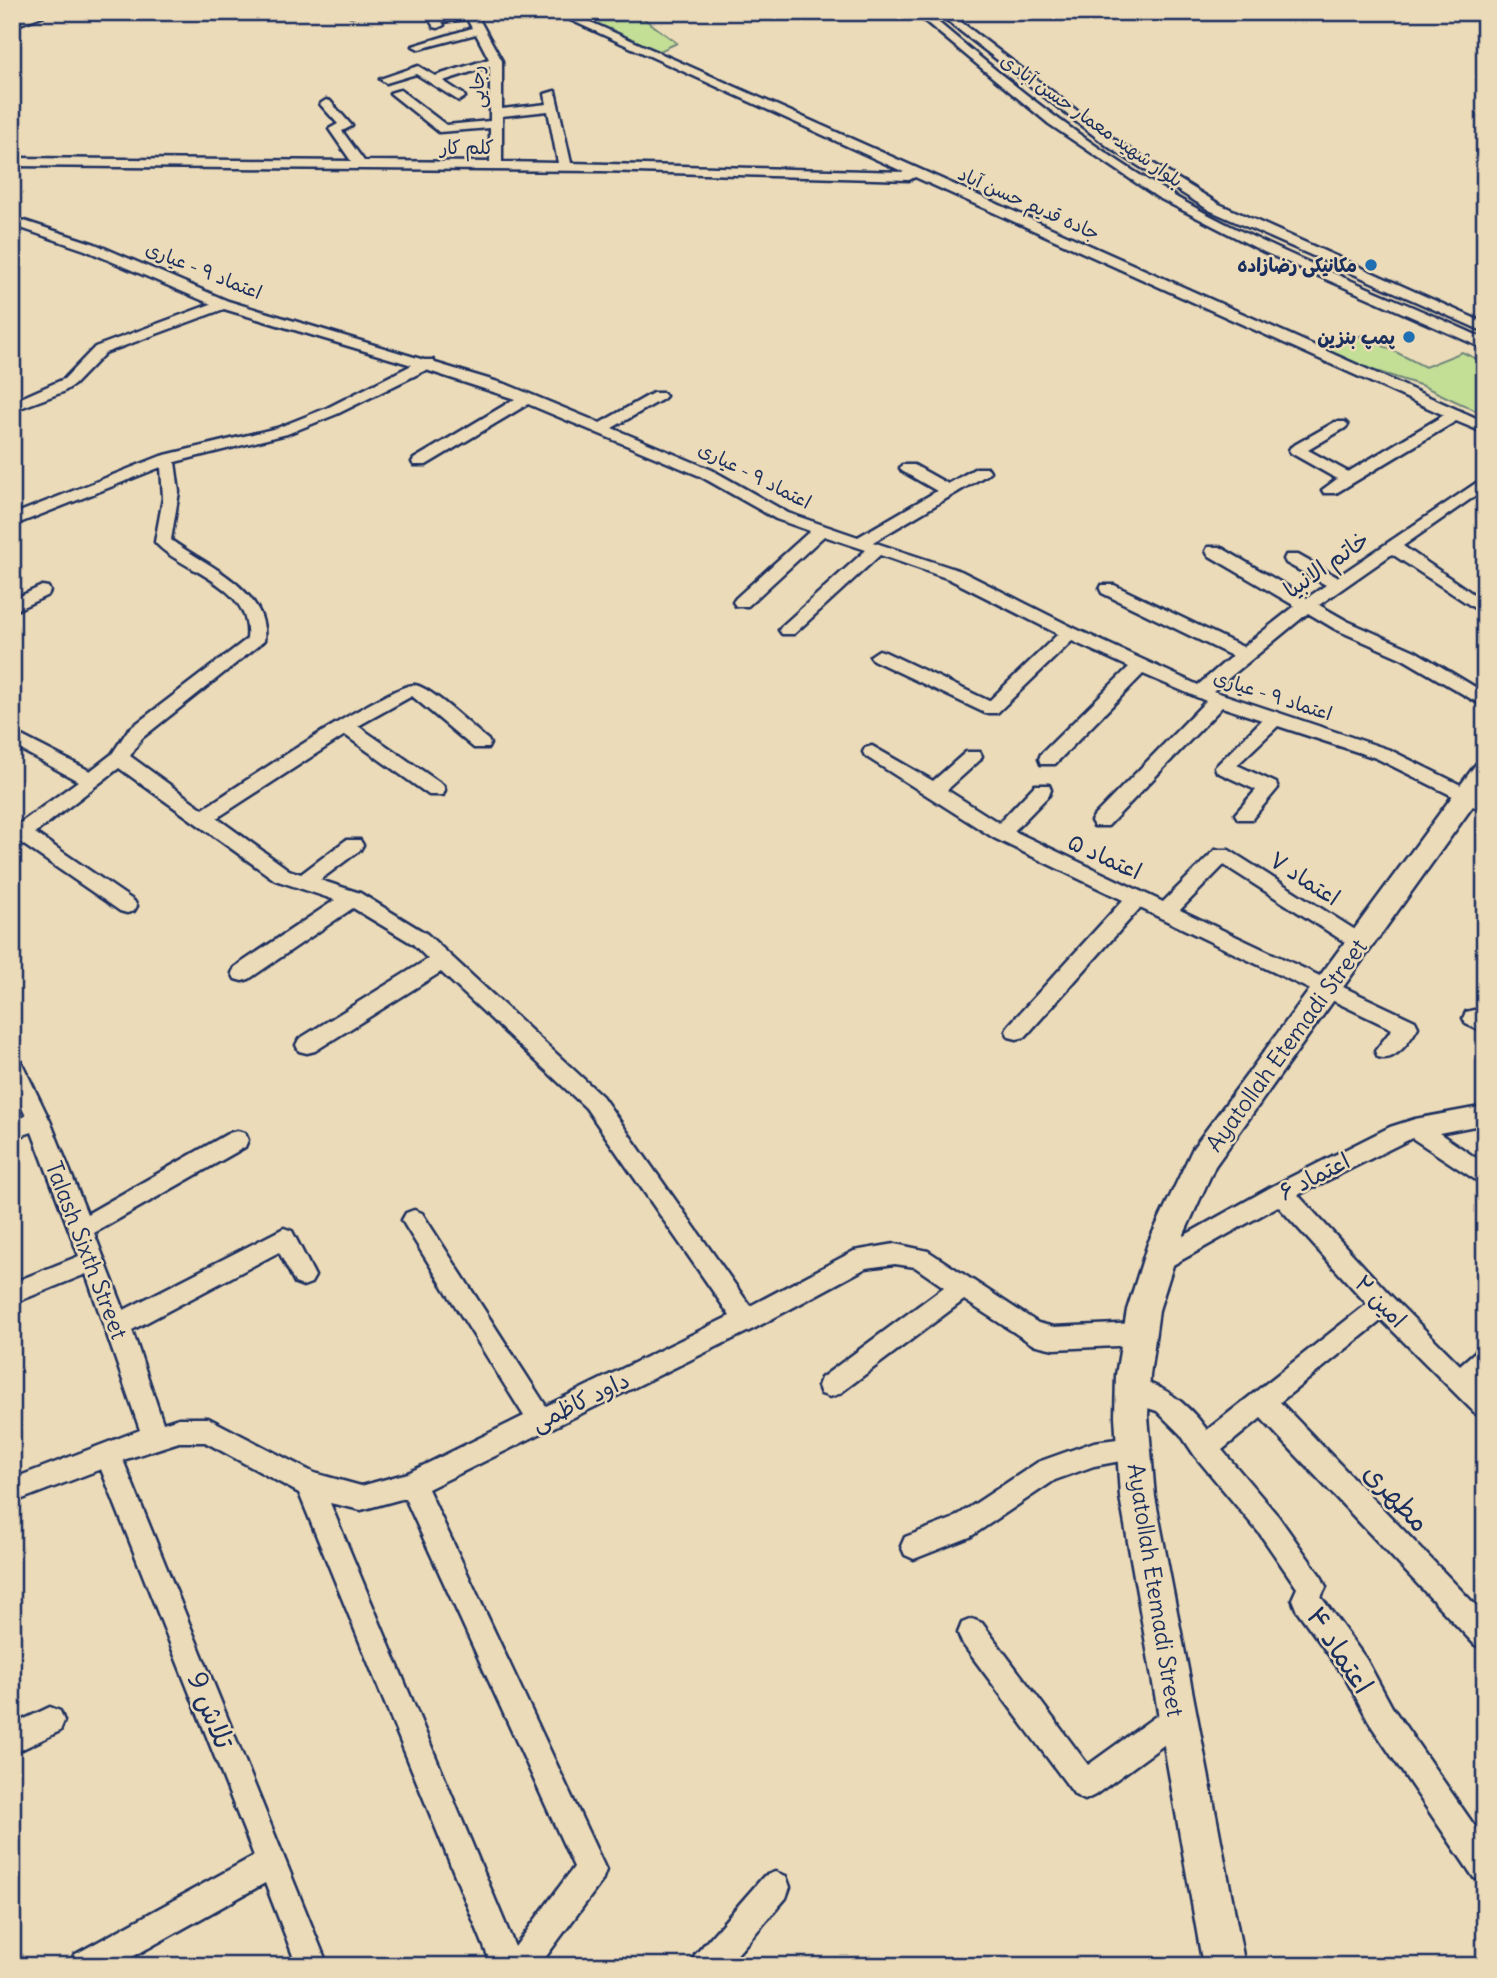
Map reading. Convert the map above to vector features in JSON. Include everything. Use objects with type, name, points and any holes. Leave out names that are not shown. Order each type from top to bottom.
[{"type":"main road","name":"Ayatollah Etemadi Street","points":[[1224,1966],[1138,1508],[1132,1392],[1138,1334],[1154,1264],[1177,1208],[1204,1157],[1360,943],[1476,801],[1485,769]]},
{"type":"street","points":[[22,12],[43,14]]},
{"type":"street","name":"جاده قدیم حسن آباد","points":[[558,12],[1485,428]]},
{"type":"street","name":"بلوار شهید معمار حسن آبادی","points":[[919,12],[1022,98],[1155,190],[1251,242],[1485,345]]},
{"type":"street","name":"بلوار شهید معمار حسن آبادی","points":[[942,12],[1114,145],[1214,207],[1485,328]]},
{"type":"street","points":[[438,25],[435,19],[470,13]]},
{"type":"street","name":"رجایی","points":[[470,13],[496,61],[496,166]]},
{"type":"street","points":[[12,24],[43,14]]},
{"type":"street","points":[[419,47],[478,30]]},
{"type":"street","points":[[433,80],[496,61]]},
{"type":"street","points":[[386,79],[418,70],[459,97]]},
{"type":"street","points":[[396,93],[443,129],[554,107]]},
{"type":"street","points":[[551,94],[565,166]]},
{"type":"street","points":[[326,104],[346,126],[335,129],[361,166]]},
{"type":"street","name":"کلم کار","points":[[12,162],[565,166],[922,176]]},
{"type":"street","name":"اعتماد ۹ - عیاری","points":[[12,221],[90,247],[223,304],[428,363],[527,398],[695,467],[782,516],[970,581],[1070,633],[1200,693],[1384,754],[1476,801]]},
{"type":"street","points":[[12,407],[69,382],[100,350],[223,304]]},
{"type":"street","points":[[12,521],[167,460],[259,438],[303,424],[428,363]]},
{"type":"street","points":[[600,429],[659,396]]},
{"type":"street","points":[[420,462],[527,398]]},
{"type":"street","points":[[1330,491],[1455,415]]},
{"type":"street","points":[[1340,425],[1297,450],[1349,479]]},
{"type":"street","points":[[127,906],[16,836],[119,758],[135,734],[255,641],[255,621],[224,580],[178,554],[163,542],[162,531],[170,506],[172,484],[167,460]]},
{"type":"street","points":[[908,468],[947,490]]},
{"type":"street","points":[[788,630],[870,545],[947,490],[982,471]]},
{"type":"street","name":"خاتم الانبیا","points":[[1200,693],[1307,605],[1485,482]]},
{"type":"street","points":[[742,602],[821,530]]},
{"type":"street","points":[[1391,546],[1485,610]]},
{"type":"street","points":[[1214,551],[1341,625],[1409,655],[1485,701]]},
{"type":"street","points":[[1292,559],[1336,584]]},
{"type":"street","points":[[1108,589],[1244,655]]},
{"type":"street","points":[[12,607],[42,591]]},
{"type":"street","points":[[878,656],[990,709],[1070,633]]},
{"type":"street","points":[[1048,759],[1141,666]]},
{"type":"street","points":[[203,818],[345,726],[414,689],[481,744]]},
{"type":"street","points":[[1101,821],[1175,741],[1219,699]]},
{"type":"street","points":[[1245,814],[1269,788],[1224,768],[1274,719]]},
{"type":"street","points":[[345,726],[436,790]]},
{"type":"street","points":[[12,737],[91,780]]},
{"type":"street","name":"اعتماد ۵","points":[[872,752],[1001,834],[1408,1027],[1386,1051]]},
{"type":"street","points":[[934,791],[973,756]]},
{"type":"street","points":[[119,758],[282,875],[353,898],[419,939],[594,1102],[746,1320]]},
{"type":"street","points":[[1001,834],[1042,790]]},
{"type":"street","points":[[302,883],[353,845]]},
{"type":"street","name":"اعتماد ۷","points":[[1166,911],[1222,855],[1360,943]]},
{"type":"street","points":[[242,973],[353,898]]},
{"type":"street","points":[[1017,1031],[1137,898]]},
{"type":"street","points":[[307,1045],[442,961]]},
{"type":"street","name":"Talash Sixth Street","points":[[12,1065],[39,1121],[118,1325],[155,1437]]},
{"type":"street","name":"اعتماد ۶","points":[[1154,1264],[1281,1193],[1415,1128],[1485,1115]]},
{"type":"street","points":[[12,1130],[39,1121]]},
{"type":"street","points":[[1415,1128],[1485,1177]]},
{"type":"street","points":[[81,1229],[237,1140]]},
{"type":"street","name":"امین ۲","points":[[1281,1193],[1383,1305],[1485,1406]]},
{"type":"street","points":[[414,1220],[541,1420]]},
{"type":"street","points":[[118,1325],[284,1238],[303,1276]]},
{"type":"street","name":"داود کاظمی","points":[[12,1491],[155,1437],[179,1430],[208,1430],[309,1484],[361,1498],[412,1484],[746,1320],[863,1258],[895,1254],[920,1258],[1032,1333],[1054,1338],[1138,1334]]},
{"type":"street","points":[[12,1294],[93,1261]]},
{"type":"street","points":[[830,1386],[963,1287]]},
{"type":"street","points":[[1204,1448],[1383,1305]]},
{"type":"street","points":[[1460,1380],[1485,1359]]},
{"type":"street","name":"اعتماد ۴","points":[[1132,1392],[1165,1402],[1190,1427],[1296,1562],[1312,1587],[1306,1599],[1356,1669],[1382,1717],[1485,1867]]},
{"type":"street","name":"مطهری","points":[[1264,1402],[1485,1635]]},
{"type":"street","points":[[914,1546],[961,1528],[1047,1471],[1094,1454],[1133,1449]]},
{"type":"street","name":"تلاش 9","points":[[108,1454],[313,1966]]},
{"type":"street","points":[[309,1484],[508,1966]]},
{"type":"street","points":[[412,1484],[591,1870],[520,1966]]},
{"type":"street","points":[[972,1633],[1085,1785],[1177,1718]]},
{"type":"street","points":[[12,1740],[50,1721]]},
{"type":"street","points":[[85,1966],[272,1863]]},
{"type":"street","points":[[705,1966],[775,1887]]},
{"type":"green space","points":[[568,12],[635,12],[677,43],[660,51],[602,30]]},
{"type":"green space","points":[[1362,335],[1425,367],[1462,352],[1485,363],[1485,415],[1423,386],[1319,353]]},
{"type":"place","name":"مکانیکی رضازاده","points":[[1371,265]]},
{"type":"place","name":"پمپ بنزین","points":[[1409,337]]}]
